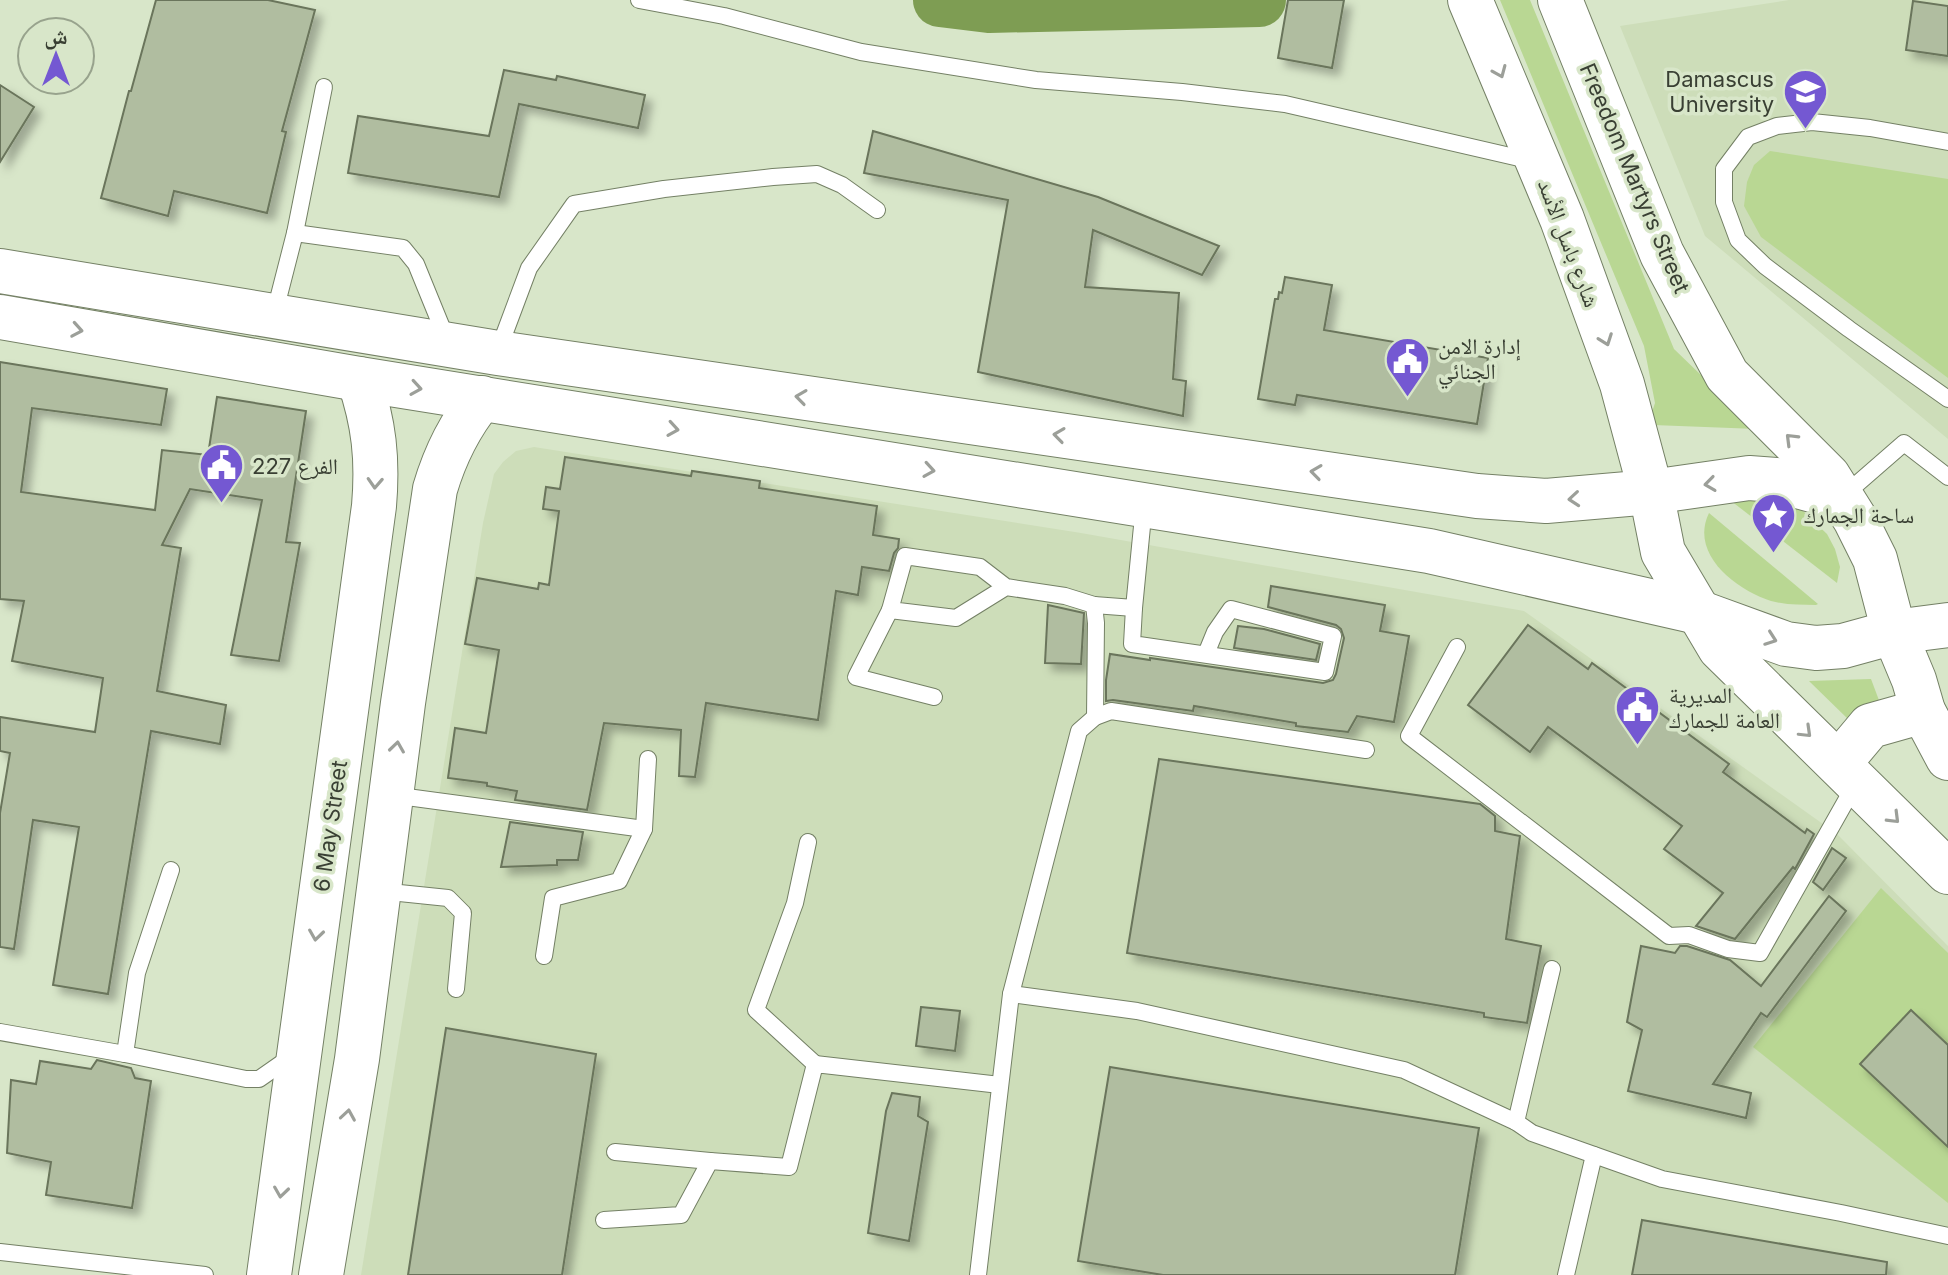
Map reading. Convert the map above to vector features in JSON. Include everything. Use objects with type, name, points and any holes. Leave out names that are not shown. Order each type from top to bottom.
[{"type":"main road","name":"شارع باسل الأسد","points":[[1470,0],[1562,219],[1622,384],[1651,492],[1663,552],[1720,648],[1948,872]]},
{"type":"main road","name":"Freedom Martyrs Street","points":[[1560,0],[1662,254],[1727,375],[1828,476],[1855,519],[1875,559],[1894,632],[1923,711],[1948,758]]},
{"type":"main road","points":[[16,268],[273,317],[449,346],[1477,496],[1546,501],[1651,492],[1749,478],[1776,480],[1841,498]]},
{"type":"main road","points":[[0,317],[359,379],[1429,551],[1698,612],[1786,644],[1816,648],[1843,646],[1894,632],[1948,625]]},
{"type":"main road","name":"6 May Street","points":[[269,1275],[376,480],[373,428],[359,379]]},
{"type":"main road","points":[[321,1275],[357,1059],[403,703],[435,489],[453,441],[482,398]]},
{"type":"main road","points":[[347,697],[403,703]]},
{"type":"main road","points":[[1848,772],[1870,726],[1923,711]]},
{"type":"main road","points":[[300,1050],[357,1059]]},
{"type":"lane","points":[[639,0],[724,16],[861,52],[1036,80],[1285,104],[1538,163]]},
{"type":"lane","points":[[273,317],[295,233],[324,87]]},
{"type":"lane","points":[[1948,142],[1870,128],[1812,122],[1777,126],[1748,137],[1724,169],[1724,202],[1738,240],[1765,266],[1948,399]]},
{"type":"lane","points":[[498,353],[529,268],[574,204],[664,189],[817,174],[842,185],[877,210]]},
{"type":"lane","points":[[295,233],[403,248],[416,264],[449,346]]},
{"type":"lane","points":[[1841,498],[1904,443],[1948,477]]},
{"type":"lane","points":[[1144,505],[1132,644],[1325,672],[1333,636],[1231,609],[1215,632],[1206,654]]},
{"type":"lane","points":[[934,697],[856,677],[890,610],[905,556],[980,567],[1006,587],[1065,596],[1094,605],[1134,608]]},
{"type":"lane","points":[[890,610],[956,618],[1006,587]]},
{"type":"lane","points":[[1094,605],[1095,717]]},
{"type":"lane","points":[[1457,647],[1409,736],[1669,936],[1689,935],[1728,949],[1760,953],[1848,772]]},
{"type":"lane","points":[[978,1275],[1011,994],[1079,731],[1095,717],[1111,711],[1366,750]]},
{"type":"lane","points":[[544,956],[553,898],[619,881],[644,829],[648,759]]},
{"type":"lane","points":[[391,795],[644,829]]},
{"type":"lane","points":[[808,842],[795,903],[756,1010],[815,1064],[1000,1085]]},
{"type":"lane","points":[[125,1054],[137,973],[171,870]]},
{"type":"lane","points":[[378,891],[448,898],[463,913],[456,989]]},
{"type":"lane","points":[[1516,1122],[1552,969]]},
{"type":"lane","points":[[1011,994],[1137,1011],[1404,1070],[1516,1122],[1532,1133],[1662,1179],[1948,1236]]},
{"type":"lane","points":[[0,1032],[246,1079],[259,1079],[300,1050]]},
{"type":"lane","points":[[615,1152],[789,1167],[815,1064]]},
{"type":"lane","points":[[1566,1275],[1594,1155]]},
{"type":"lane","points":[[604,1220],[681,1215],[710,1161]]},
{"type":"lane","points":[[0,1252],[205,1275]]},
{"type":"shaded area","name":"Damascus University","points":[[1789,0],[1948,0],[1948,439],[1705,236],[1620,26]]},
{"type":"shaded area","points":[[534,447],[1081,533],[1524,611],[1837,834],[1948,946],[1948,1275],[361,1275],[483,523],[494,474],[516,451]]},
{"type":"green space","points":[[1500,0],[1530,0],[1674,349],[1757,429],[1653,425],[1650,418],[1655,403],[1644,346]]},
{"type":"green space","points":[[1770,151],[1948,179],[1948,378],[1761,237],[1744,206],[1747,182],[1754,165]]},
{"type":"green space","points":[[1758,496],[1801,509],[1827,534],[1840,567],[1837,583],[1726,497]]},
{"type":"green space","points":[[1709,513],[1818,604],[1771,601],[1731,579],[1719,568],[1705,542],[1704,528]]},
{"type":"green space","points":[[1871,679],[1880,703],[1850,721],[1809,681]]},
{"type":"green space","points":[[1881,888],[1948,953],[1948,1203],[1753,1047]]},
{"type":"building","points":[[156,0],[268,0],[315,10],[282,131],[286,132],[267,213],[174,191],[168,216],[101,198]]},
{"type":"building","points":[[1288,0],[1344,0],[1332,68],[1278,58]]},
{"type":"building","points":[[1913,1],[1948,6],[1948,56],[1906,50]]},
{"type":"building","points":[[504,70],[556,80],[557,76],[645,95],[638,128],[519,104],[499,197],[348,173],[358,116],[489,136]]},
{"type":"building","points":[[0,85],[34,107],[0,162]]},
{"type":"building","points":[[873,131],[1098,197],[1219,246],[1202,275],[1093,230],[1085,287],[1179,293],[1173,379],[1186,381],[1183,416],[978,372],[1008,200],[864,173]]},
{"type":"building","points":[[1285,277],[1332,285],[1324,330],[1488,358],[1477,424],[1297,395],[1295,405],[1258,399],[1275,299],[1278,299],[1279,292],[1282,293]]},
{"type":"building","points":[[0,362],[167,389],[161,425],[32,408],[21,492],[155,510],[162,450],[208,455],[217,397],[306,411],[286,542],[300,543],[279,661],[231,655],[262,500],[190,489],[162,545],[181,548],[157,691],[226,705],[220,744],[151,731],[108,994],[53,985],[79,827],[33,820],[14,949],[0,947],[0,813],[10,753],[0,751],[0,717],[95,732],[103,678],[12,661],[24,601],[0,599]]},
{"type":"building","points":[[565,457],[691,476],[692,471],[760,481],[759,488],[877,506],[873,535],[899,539],[898,548],[889,571],[862,567],[858,595],[836,591],[818,720],[706,703],[695,777],[679,776],[681,730],[604,723],[587,810],[515,800],[517,791],[448,778],[455,728],[486,733],[499,650],[465,644],[477,578],[538,589],[539,583],[549,585],[559,511],[543,509],[546,487],[560,489]]},
{"type":"building","points":[[1271,586],[1385,605],[1380,631],[1409,636],[1394,722],[1357,716],[1348,732],[1296,726],[1296,723],[1194,706],[1193,711],[1106,701],[1110,654],[1323,683],[1333,680],[1344,638],[1341,629],[1268,607]]},
{"type":"building","points":[[1048,605],[1084,613],[1081,664],[1045,663]]},
{"type":"building","points":[[1528,625],[1588,669],[1592,663],[1729,764],[1723,772],[1805,833],[1807,829],[1814,834],[1795,869],[1793,867],[1735,939],[1696,926],[1723,893],[1664,849],[1682,826],[1548,727],[1530,752],[1468,705]]},
{"type":"building","points":[[1238,626],[1264,629],[1320,644],[1316,660],[1234,648]]},
{"type":"building","points":[[1159,759],[1480,804],[1495,816],[1495,831],[1520,836],[1506,939],[1541,946],[1527,1023],[1484,1017],[1484,1013],[1127,953]]},
{"type":"building","points":[[510,822],[583,832],[578,860],[557,860],[557,865],[501,867]]},
{"type":"building","points":[[1832,848],[1846,858],[1823,890],[1813,882]]},
{"type":"building","points":[[1829,896],[1846,911],[1767,1017],[1761,1013],[1713,1084],[1751,1093],[1746,1118],[1628,1091],[1642,1030],[1627,1022],[1641,946],[1675,953],[1680,946],[1687,946],[1730,960],[1761,986]]},
{"type":"building","points":[[921,1007],[960,1011],[955,1051],[916,1046]]},
{"type":"building","points":[[1911,1010],[1948,1045],[1948,1147],[1860,1064]]},
{"type":"building","points":[[446,1028],[596,1054],[562,1275],[408,1275]]},
{"type":"building","points":[[97,1060],[131,1068],[135,1078],[151,1081],[132,1208],[46,1195],[51,1162],[7,1153],[11,1080],[36,1084],[40,1061],[91,1069]]},
{"type":"building","points":[[1110,1067],[1479,1128],[1455,1275],[1163,1275],[1078,1261]]},
{"type":"building","points":[[892,1093],[920,1097],[918,1116],[928,1122],[909,1241],[868,1233],[886,1111]]},
{"type":"building","points":[[1642,1220],[1887,1262],[1886,1275],[1632,1275]]},
{"type":"waterway","points":[[940,0],[989,6],[1259,0]]},
{"type":"place","name":"Damascus University","points":[[1805,131]]},
{"type":"place","name":"إدارة الامن الجنائي","points":[[1407,398]]},
{"type":"place","name":"الفرع 227","points":[[221,505]]},
{"type":"place","name":"ساحة الجمارك","points":[[1773,554]]},
{"type":"place","name":"المديرية العامة للجمارك","points":[[1638,747]]}]
